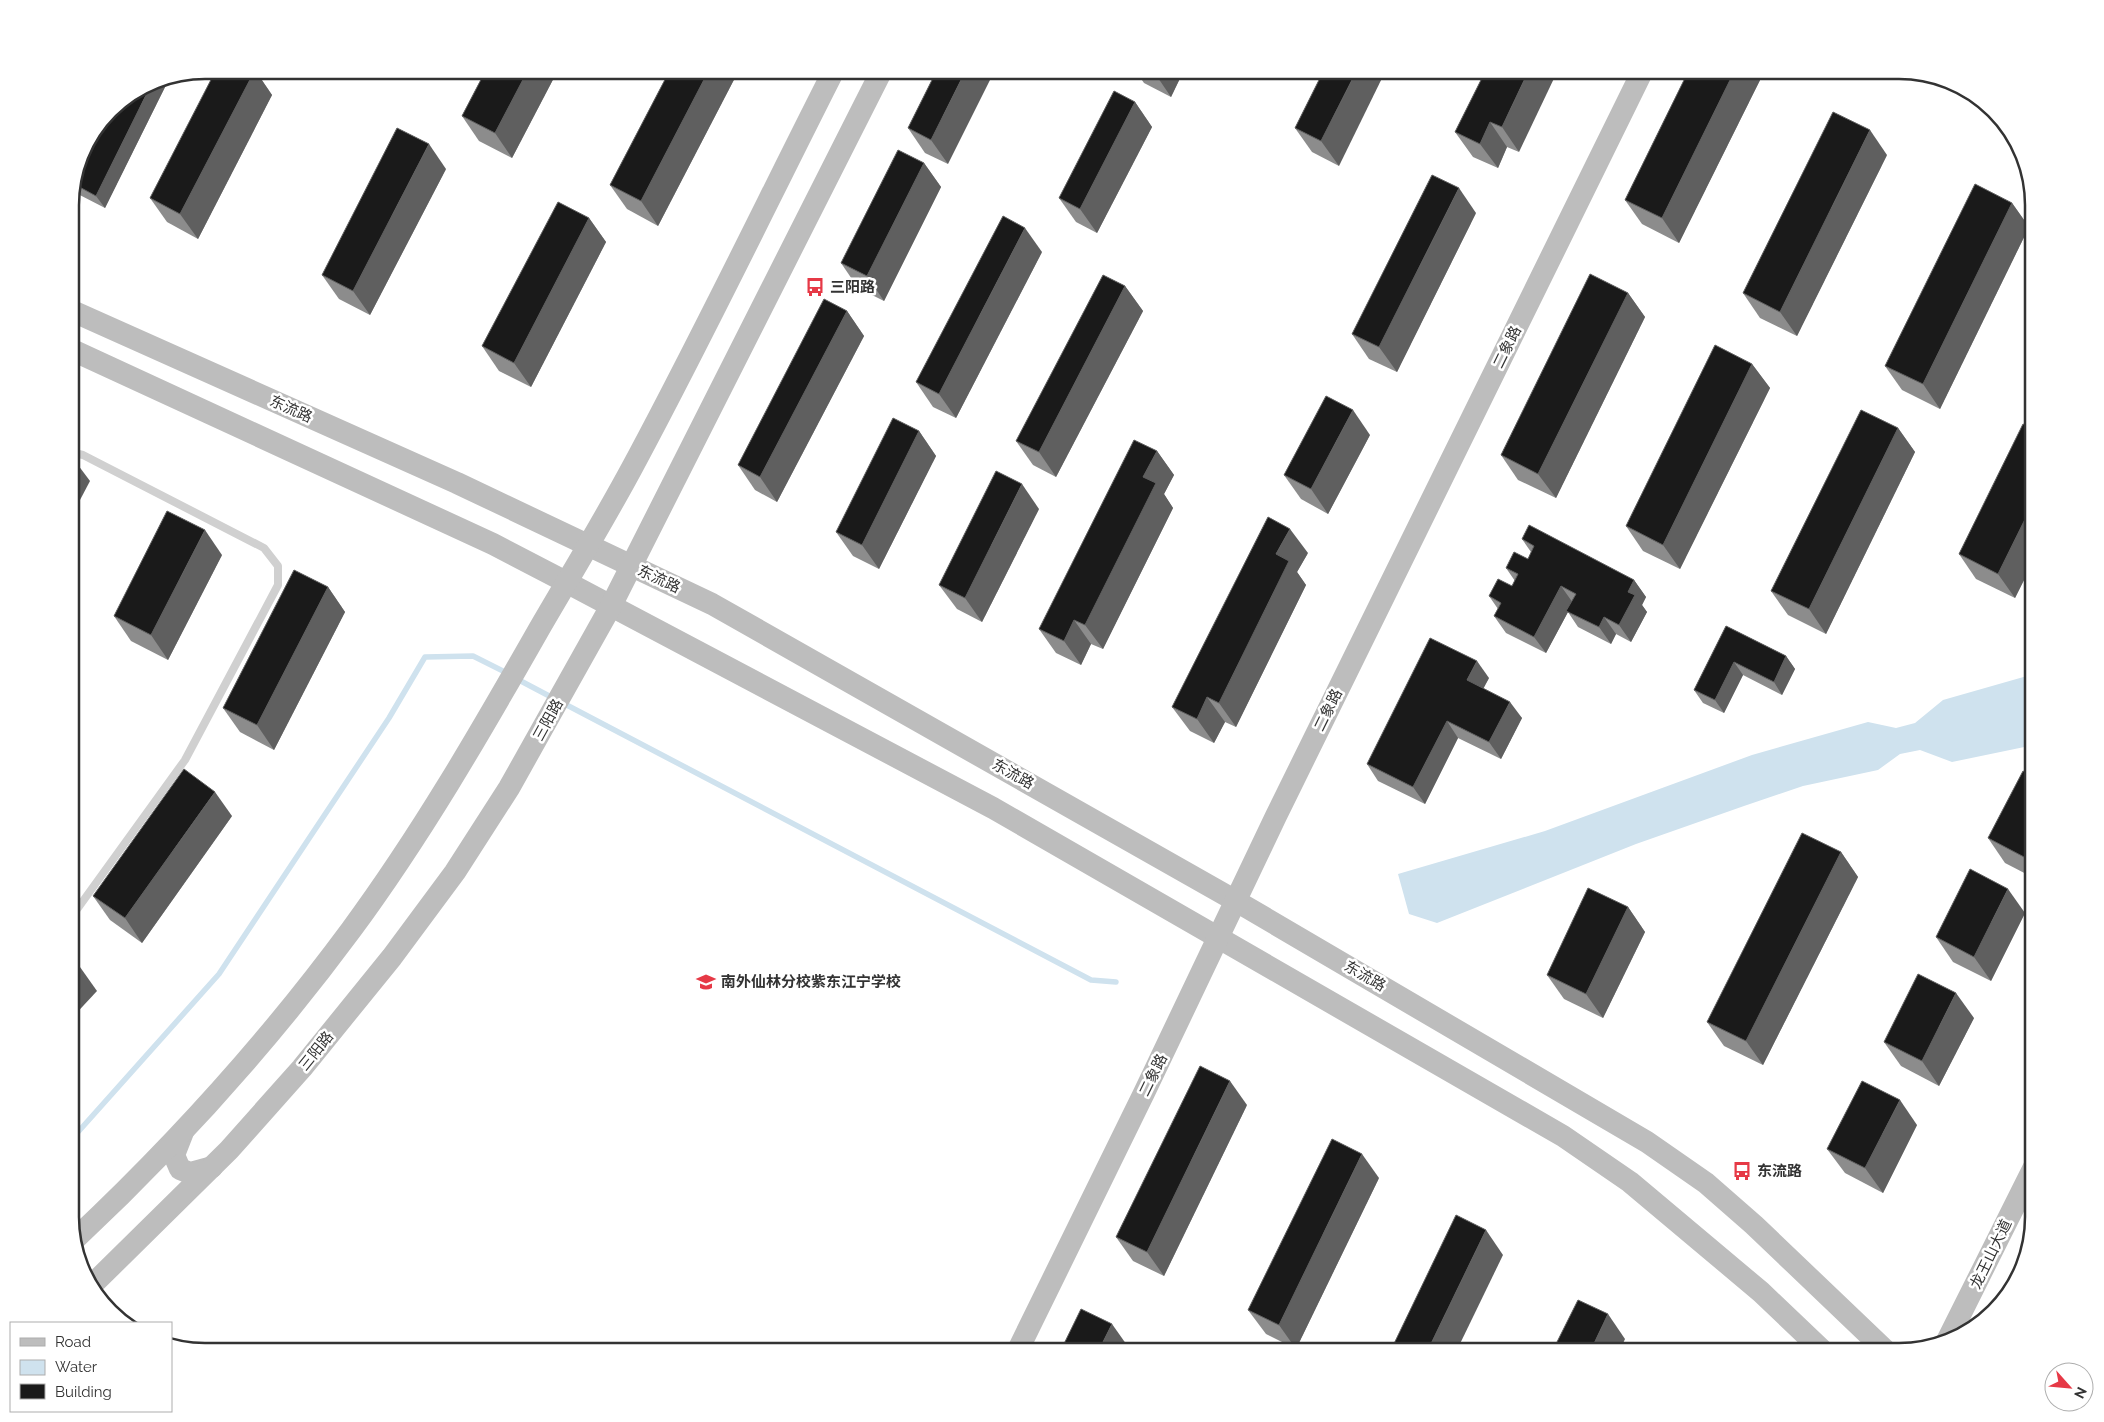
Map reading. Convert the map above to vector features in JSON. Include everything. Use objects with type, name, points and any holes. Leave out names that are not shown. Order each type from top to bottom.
[{"type":"main road","points":[[80,1234],[184,1129],[278,1023],[352,929],[408,847],[492,713],[633,466],[829,79]]},
{"type":"main road","name":"三阳路","points":[[96,1281],[212,1167],[302,1068],[392,957],[455,872],[541,733],[611,606],[877,79]]},
{"type":"main road","name":"二象路","points":[[1021,1343],[1640,79]]},
{"type":"main road","name":"东流路","points":[[79,314],[457,483],[712,604],[1236,901],[1647,1142],[1706,1183],[1878,1343]]},
{"type":"main road","points":[[79,353],[493,544],[992,808],[1563,1136],[1630,1182],[1762,1292],[1815,1343]]},
{"type":"main road","points":[[184,1129],[174,1155],[180,1169],[190,1173],[212,1167]]},
{"type":"main road","name":"龙王山大道","points":[[1952,1331],[2025,1185]]},
{"type":"lane","points":[[79,454],[264,548],[278,566],[278,585],[185,760],[79,907]]},
{"type":"water","points":[[2025,677],[2025,747],[1952,762],[1920,750],[1900,754],[1878,770],[1803,786],[1744,806],[1636,844],[1437,923],[1409,914],[1398,874],[1545,831],[1752,755],[1868,722],[1896,728],[1915,723],[1943,700]]},
{"type":"building","points":[[211,79],[250,79],[180,214],[150,198]]},
{"type":"building","points":[[481,79],[523,79],[495,133],[462,116]]},
{"type":"building","points":[[665,79],[704,79],[641,201],[610,185]]},
{"type":"building","points":[[932,79],[962,79],[931,140],[908,128]]},
{"type":"building","points":[[1320,79],[1352,79],[1321,141],[1295,128]]},
{"type":"building","points":[[1482,79],[1525,79],[1502,127],[1490,122],[1480,144],[1455,132]]},
{"type":"building","points":[[1685,79],[1731,79],[1662,218],[1625,200]]},
{"type":"building","points":[[1114,91],[1135,102],[1080,209],[1059,198]]},
{"type":"building","points":[[147,93],[96,196],[80,187],[88,157],[100,135],[110,122],[122,110]]},
{"type":"building","points":[[1833,112],[1870,130],[1780,312],[1743,293]]},
{"type":"building","points":[[397,128],[429,144],[353,291],[322,275]]},
{"type":"building","points":[[898,150],[924,163],[867,276],[841,263]]},
{"type":"building","points":[[1432,175],[1459,188],[1379,347],[1352,334]]},
{"type":"building","points":[[1975,184],[2012,203],[1923,384],[1885,366]]},
{"type":"building","points":[[558,202],[589,218],[514,363],[482,346]]},
{"type":"building","points":[[1003,216],[1025,228],[939,394],[916,382]]},
{"type":"building","points":[[1590,274],[1628,293],[1538,474],[1501,455]]},
{"type":"building","points":[[1103,275],[1125,286],[1039,452],[1016,441]]},
{"type":"building","points":[[824,299],[847,311],[760,477],[738,465]]},
{"type":"building","points":[[1715,345],[1752,364],[1663,545],[1626,526]]},
{"type":"building","points":[[1326,396],[1353,410],[1311,489],[1284,475]]},
{"type":"building","points":[[1861,410],[1898,428],[1809,609],[1771,591]]},
{"type":"building","points":[[893,418],[919,431],[862,545],[836,532]]},
{"type":"building","points":[[2023,424],[2025,425],[2025,519],[1998,574],[1959,554]]},
{"type":"building","points":[[1134,440],[1157,451],[1143,477],[1156,483],[1085,625],[1074,620],[1064,641],[1039,629]]},
{"type":"building","points":[[996,471],[1022,484],[965,598],[939,585]]},
{"type":"building","points":[[167,511],[205,530],[151,635],[114,616]]},
{"type":"building","points":[[1268,517],[1290,529],[1276,554],[1289,561],[1219,703],[1207,697],[1197,719],[1172,707]]},
{"type":"building","points":[[1529,525],[1634,580],[1628,592],[1635,595],[1619,625],[1604,617],[1599,627],[1566,611],[1576,594],[1561,586],[1534,637],[1494,616],[1501,603],[1489,596],[1498,579],[1512,586],[1518,574],[1506,568],[1514,552],[1528,559],[1534,546],[1522,539]]},
{"type":"building","points":[[294,570],[328,587],[257,725],[223,708]]},
{"type":"building","points":[[1726,626],[1786,656],[1774,682],[1734,662],[1715,700],[1694,690]]},
{"type":"building","points":[[1430,638],[1477,661],[1467,680],[1510,702],[1489,742],[1447,721],[1413,787],[1367,764]]},
{"type":"building","points":[[184,769],[215,792],[125,918],[93,896]]},
{"type":"building","points":[[2023,771],[2025,772],[2025,857],[1988,838]]},
{"type":"building","points":[[1802,833],[1841,852],[1746,1041],[1707,1022]]},
{"type":"building","points":[[1970,869],[2008,889],[1974,957],[1936,937]]},
{"type":"building","points":[[1588,888],[1628,907],[1586,994],[1547,975]]},
{"type":"building","points":[[1918,974],[1956,993],[1922,1061],[1884,1042]]},
{"type":"building","points":[[1200,1066],[1230,1081],[1147,1252],[1116,1237]]},
{"type":"building","points":[[1862,1081],[1900,1100],[1865,1168],[1827,1149]]},
{"type":"building","points":[[1332,1139],[1362,1154],[1279,1325],[1248,1310]]},
{"type":"building","points":[[1456,1215],[1486,1230],[1431,1343],[1394,1343]]},
{"type":"building","points":[[1578,1300],[1608,1314],[1594,1343],[1556,1343]]},
{"type":"building","points":[[1081,1309],[1112,1324],[1102,1343],[1064,1343]]},
{"type":"waterway","points":[[79,1131],[219,974],[389,718],[425,657],[473,656],[509,674]]},
{"type":"waterway","points":[[517,679],[553,698]]},
{"type":"waterway","points":[[561,702],[1091,980],[1116,982]]},
{"type":"place","name":"三阳路","points":[[815,287]]},
{"type":"place","name":"南外仙林分校紫东江宁学校","points":[[706,982]]},
{"type":"place","name":"东流路","points":[[1742,1171]]}]
